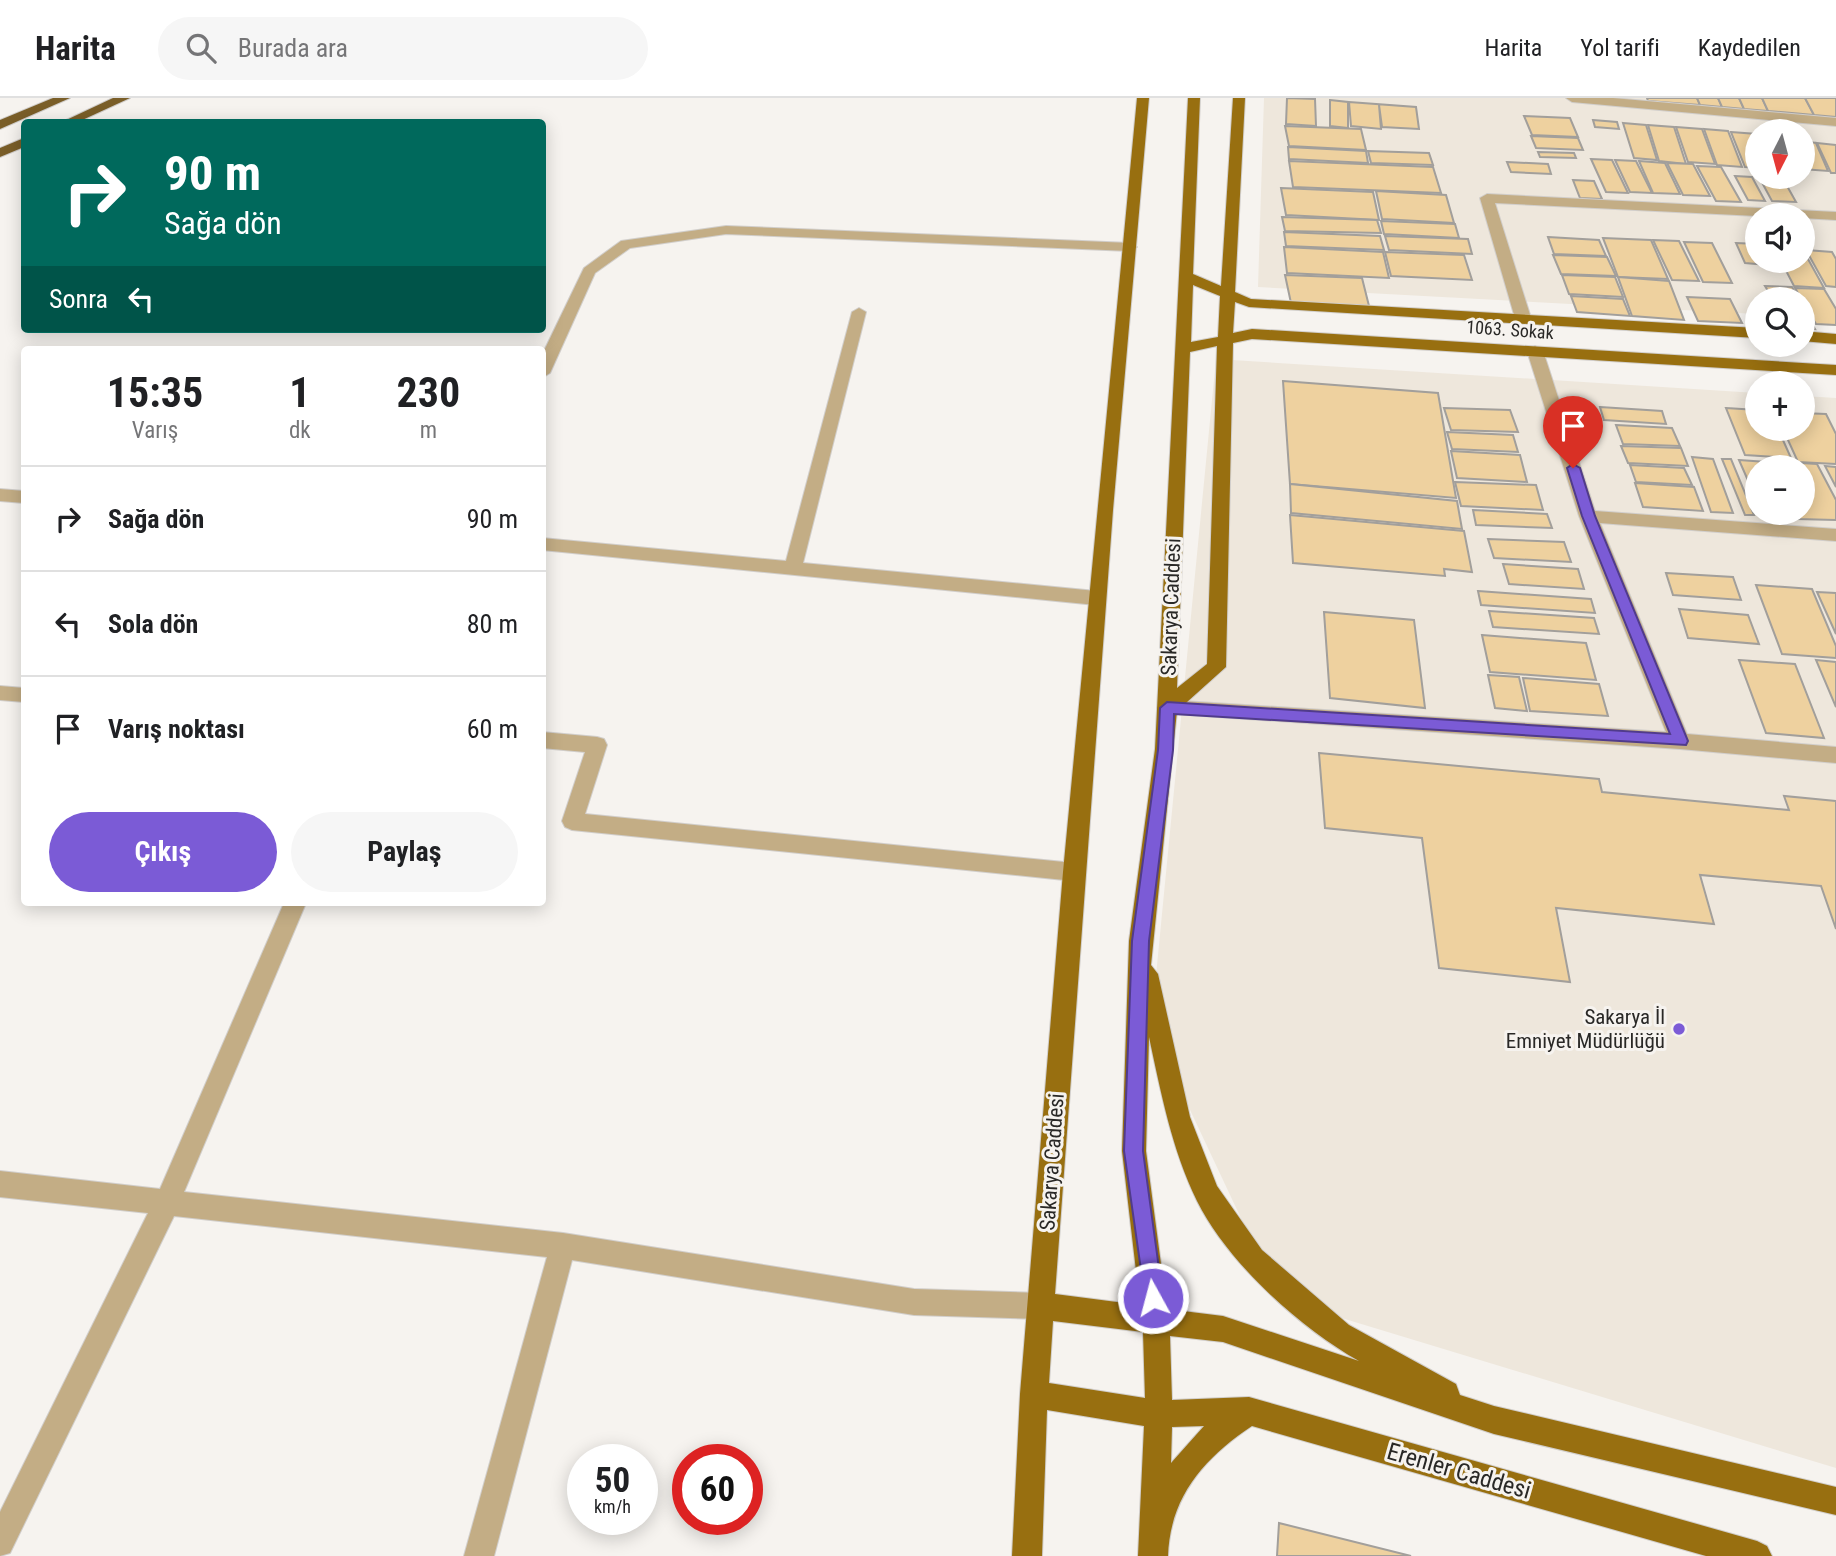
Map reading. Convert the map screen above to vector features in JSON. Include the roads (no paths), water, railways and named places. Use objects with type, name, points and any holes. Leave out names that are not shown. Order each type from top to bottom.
[{"type":"highway","points":[[0,123],[55,98]]},
{"type":"highway","points":[[0,123],[64,98]]},
{"type":"highway","points":[[75,119],[124,98]]},
{"type":"highway","points":[[0,153],[21,143]]},
{"type":"main road","name":"Sakarya Caddesi","points":[[1034,1394],[1096,598],[1143,98]]},
{"type":"main road","name":"Sakarya Caddesi","points":[[1159,1414],[1156,1323],[1134,1151],[1140,941],[1166,750],[1194,98]]},
{"type":"main road","points":[[1167,708],[1216,667],[1225,340],[1239,98]]},
{"type":"main road","name":"1063. Sokak","points":[[1187,277],[1249,303],[1745,332]]},
{"type":"main road","name":"1063. Sokak","points":[[1182,349],[1252,334],[1836,370]]},
{"type":"main road","points":[[1815,337],[1836,338]]},
{"type":"main road","points":[[1140,941],[1178,1117],[1207,1194],[1253,1259],[1339,1335],[1494,1420]]},
{"type":"main road","points":[[1041,1306],[1156,1323],[1223,1329],[1494,1420],[1836,1501]]},
{"type":"main road","points":[[1027,1556],[1034,1394]]},
{"type":"main road","name":"Erenler Caddesi","points":[[1034,1394],[1159,1414],[1250,1411],[1756,1556]]},
{"type":"main road","points":[[1153,1543],[1174,1480],[1194,1452],[1214,1434],[1250,1411]]},
{"type":"main road","points":[[1153,1543],[1159,1414]]},
{"type":"street","points":[[1572,98],[1836,122]]},
{"type":"street","points":[[1523,318],[1487,198],[1836,216]]},
{"type":"street","points":[[546,364],[589,271],[626,244],[726,230],[1130,247]]},
{"type":"street","points":[[793,569],[859,312]]},
{"type":"street","points":[[1535,351],[1588,516],[1680,741]]},
{"type":"street","points":[[0,495],[21,497]]},
{"type":"street","points":[[1588,516],[1836,535]]},
{"type":"street","points":[[546,544],[1096,598]]},
{"type":"street","points":[[0,693],[21,695]]},
{"type":"street","points":[[1167,708],[1680,741],[1836,755]]},
{"type":"street","points":[[546,740],[597,745],[572,821],[1074,873]]},
{"type":"street","points":[[0,1543],[167,1202],[294,906]]},
{"type":"street","points":[[0,1184],[563,1246],[914,1302],[1041,1306]]},
{"type":"street","points":[[479,1556],[563,1246]]},
{"type":"place","name":"Sakarya İl Emniyet Müdürlüğü","points":[[1679,1029]]}]
